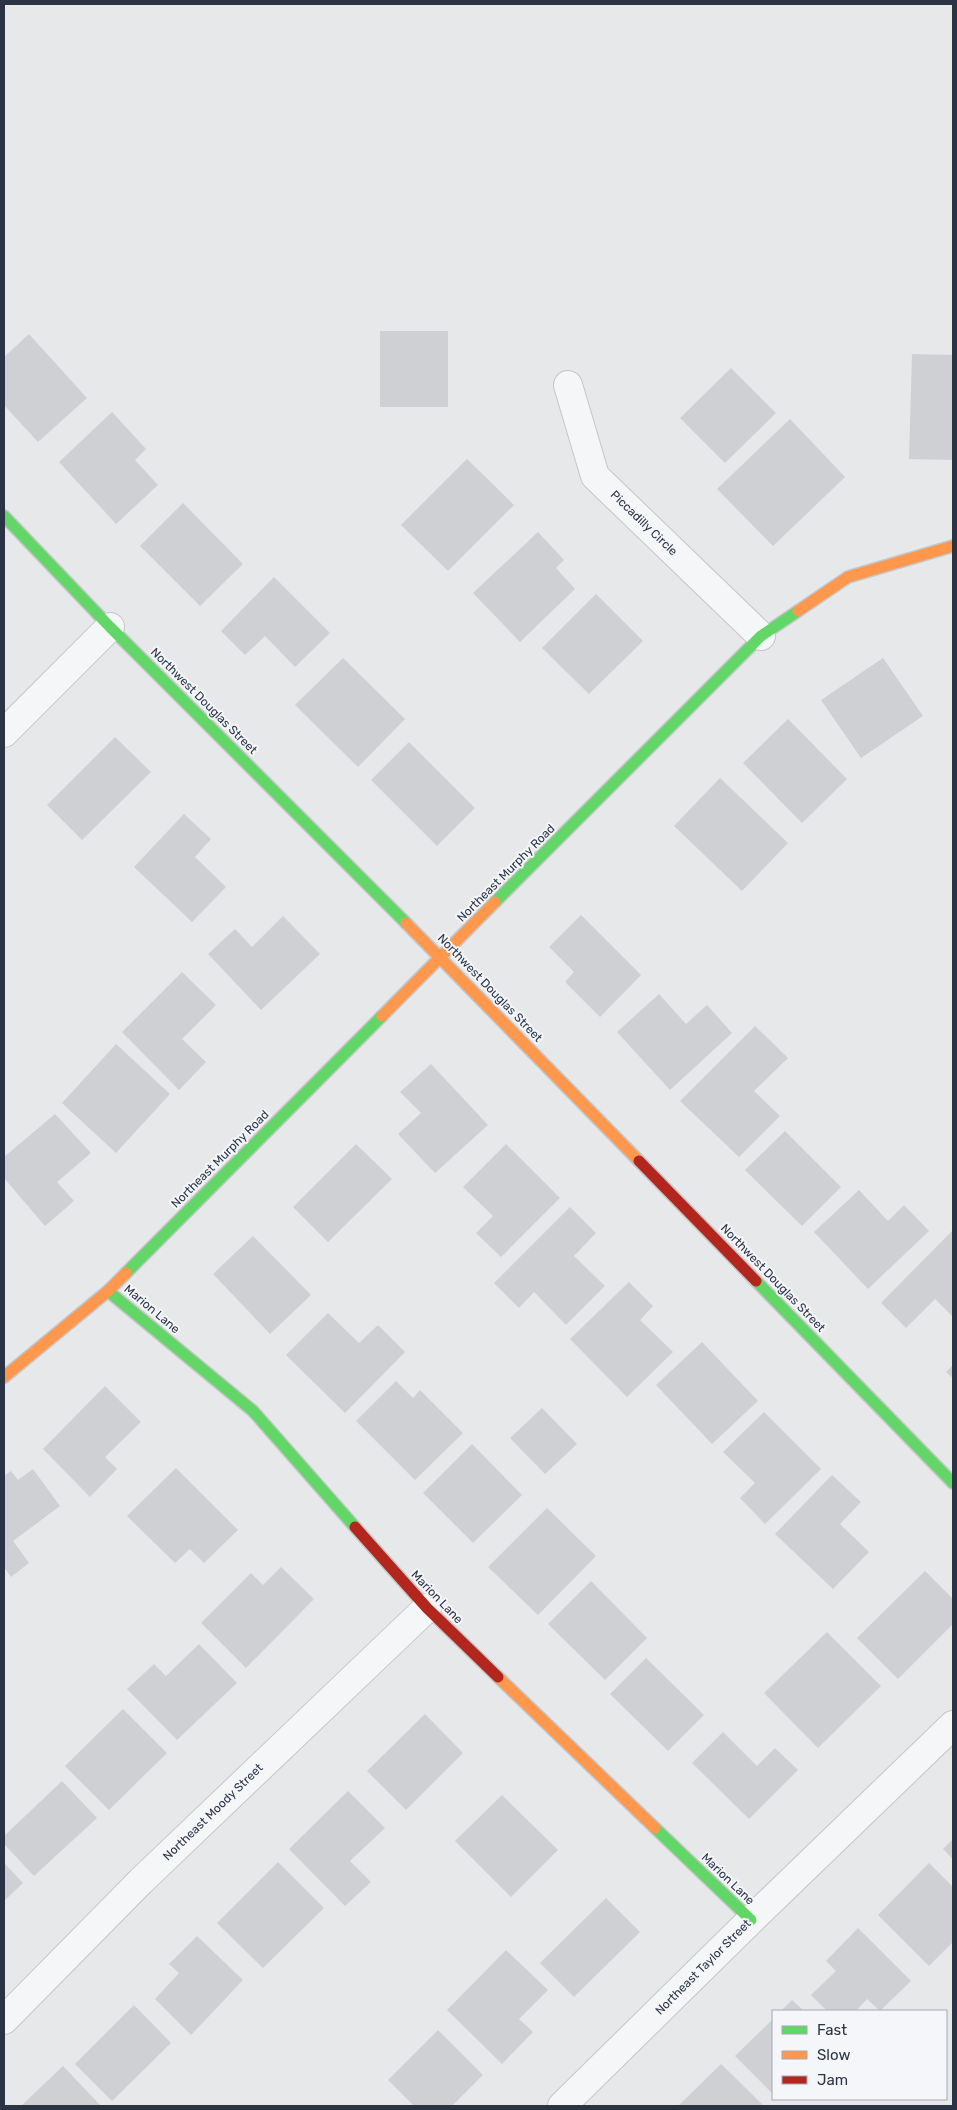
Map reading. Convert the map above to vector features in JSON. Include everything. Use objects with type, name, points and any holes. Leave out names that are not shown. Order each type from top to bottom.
[{"type":"street","name":"Piccadilly Circle","points":[[568,385],[595,476],[761,636]]},
{"type":"street","name":"Northwest Douglas Street","points":[[4,516],[110,627],[441,958],[953,1482]]},
{"type":"street","name":"Northeast Murphy Road","points":[[4,1376],[108,1291],[761,636],[848,577],[953,546]]},
{"type":"street","points":[[4,733],[110,627]]},
{"type":"street","name":"Marion Lane","points":[[108,1291],[253,1411],[427,1608],[751,1920]]},
{"type":"street","name":"Northeast Moody Street","points":[[4,2020],[141,1881],[427,1608]]},
{"type":"street","name":"Northeast Taylor Street","points":[[562,2106],[751,1920],[953,1726]]},
{"type":"building","points":[[380,331],[448,331],[448,407],[380,407]]},
{"type":"building","points":[[29,334],[87,398],[38,442],[4,405],[4,357]]},
{"type":"building","points":[[912,354],[953,355],[953,460],[909,459]]},
{"type":"building","points":[[731,368],[776,413],[725,463],[680,418]]},
{"type":"building","points":[[112,412],[146,449],[135,460],[158,485],[116,524],[59,462]]},
{"type":"building","points":[[790,419],[845,477],[773,546],[717,489]]},
{"type":"building","points":[[467,459],[514,505],[448,571],[401,525]]},
{"type":"building","points":[[183,503],[243,564],[200,606],[140,546]]},
{"type":"building","points":[[538,532],[564,560],[556,568],[575,589],[520,642],[473,593]]},
{"type":"building","points":[[274,577],[330,633],[295,667],[265,636],[245,655],[221,631]]},
{"type":"building","points":[[596,594],[643,641],[589,694],[542,648]]},
{"type":"building","points":[[343,658],[405,719],[358,767],[295,705]]},
{"type":"building","points":[[883,658],[923,716],[861,758],[821,700]]},
{"type":"building","points":[[788,719],[847,779],[802,823],[743,763]]},
{"type":"building","points":[[115,737],[151,772],[82,840],[47,805]]},
{"type":"building","points":[[409,742],[475,808],[437,846],[371,780]]},
{"type":"building","points":[[720,778],[788,843],[742,891],[674,826]]},
{"type":"building","points":[[184,814],[211,839],[195,857],[226,887],[192,922],[134,867]]},
{"type":"building","points":[[581,915],[641,975],[600,1017],[565,982],[574,972],[549,947]]},
{"type":"building","points":[[283,916],[320,954],[261,1010],[208,954],[235,929],[252,947]]},
{"type":"building","points":[[182,972],[216,1005],[182,1039],[206,1062],[179,1090],[122,1032]]},
{"type":"building","points":[[659,994],[686,1024],[707,1005],[732,1033],[670,1090],[617,1032]]},
{"type":"building","points":[[755,1026],[788,1058],[754,1091],[780,1116],[739,1157],[680,1101]]},
{"type":"building","points":[[116,1044],[170,1094],[116,1153],[62,1103]]},
{"type":"building","points":[[431,1064],[488,1125],[435,1173],[398,1134],[421,1113],[400,1092]]},
{"type":"building","points":[[55,1114],[91,1153],[57,1182],[74,1201],[45,1226],[4,1178],[4,1157]]},
{"type":"building","points":[[785,1131],[841,1187],[802,1226],[745,1170]]},
{"type":"building","points":[[356,1144],[392,1179],[328,1242],[293,1207]]},
{"type":"building","points":[[506,1144],[560,1198],[501,1257],[476,1233],[493,1216],[463,1187]]},
{"type":"building","points":[[859,1190],[888,1221],[904,1205],[929,1231],[868,1289],[814,1232]]},
{"type":"building","points":[[570,1207],[596,1233],[574,1256],[605,1286],[566,1325],[534,1292],[519,1308],[494,1283]]},
{"type":"building","points":[[953,1230],[953,1317],[935,1299],[906,1328],[881,1303]]},
{"type":"building","points":[[253,1236],[311,1295],[270,1334],[213,1274]]},
{"type":"building","points":[[629,1282],[653,1306],[640,1320],[673,1352],[627,1397],[570,1339]]},
{"type":"building","points":[[328,1313],[359,1343],[378,1325],[405,1352],[345,1413],[286,1355]]},
{"type":"building","points":[[702,1342],[758,1401],[712,1444],[656,1385]]},
{"type":"building","points":[[953,1365],[953,1378],[946,1372]]},
{"type":"building","points":[[396,1381],[413,1398],[420,1390],[463,1433],[415,1480],[356,1421]]},
{"type":"building","points":[[105,1386],[141,1422],[105,1457],[117,1469],[90,1497],[43,1449]]},
{"type":"building","points":[[542,1408],[577,1444],[545,1474],[510,1438]]},
{"type":"building","points":[[764,1412],[821,1469],[765,1524],[740,1498],[755,1483],[723,1452]]},
{"type":"building","points":[[472,1444],[522,1495],[473,1543],[423,1493]]},
{"type":"building","points":[[176,1468],[238,1530],[204,1563],[190,1549],[175,1563],[127,1516]]},
{"type":"building","points":[[33,1469],[60,1506],[13,1541],[29,1563],[11,1577],[4,1567],[4,1476],[11,1471],[18,1480]]},
{"type":"building","points":[[832,1475],[861,1502],[840,1524],[869,1552],[833,1589],[775,1534]]},
{"type":"building","points":[[547,1508],[596,1556],[538,1615],[488,1567]]},
{"type":"building","points":[[281,1567],[314,1599],[246,1668],[201,1623],[251,1573],[263,1585]]},
{"type":"building","points":[[925,1571],[953,1599],[953,1624],[898,1679],[857,1638]]},
{"type":"building","points":[[591,1581],[647,1638],[605,1680],[548,1624]]},
{"type":"building","points":[[827,1632],[881,1686],[818,1748],[764,1693]]},
{"type":"building","points":[[199,1644],[237,1683],[177,1740],[127,1689],[154,1664],[166,1676]]},
{"type":"building","points":[[646,1658],[704,1715],[668,1751],[610,1694]]},
{"type":"building","points":[[123,1709],[167,1753],[109,1810],[65,1766]]},
{"type":"building","points":[[425,1714],[463,1753],[406,1810],[367,1771]]},
{"type":"building","points":[[723,1732],[757,1766],[775,1748],[798,1770],[749,1819],[692,1763]]},
{"type":"building","points":[[62,1781],[97,1818],[34,1876],[4,1844],[4,1836]]},
{"type":"building","points":[[348,1791],[385,1828],[350,1861],[371,1882],[345,1906],[289,1849]]},
{"type":"building","points":[[502,1795],[558,1850],[511,1897],[455,1841]]},
{"type":"building","points":[[953,1839],[953,1859],[943,1849]]},
{"type":"building","points":[[278,1862],[324,1908],[263,1968],[217,1923]]},
{"type":"building","points":[[4,1863],[23,1883],[4,1901]]},
{"type":"building","points":[[929,1863],[953,1887],[953,1942],[929,1966],[878,1915]]},
{"type":"building","points":[[606,1898],[640,1932],[574,1997],[540,1963]]},
{"type":"building","points":[[858,1928],[911,1981],[881,2010],[867,1999],[857,2010],[826,2010],[811,1995],[836,1971],[826,1961]]},
{"type":"building","points":[[197,1936],[243,1980],[191,2035],[155,1999],[179,1973],[169,1964]]},
{"type":"building","points":[[506,1950],[548,1990],[519,2019],[533,2032],[502,2064],[447,2010]]},
{"type":"building","points":[[792,2000],[803,2010],[782,2010]]},
{"type":"building","points":[[134,2005],[171,2043],[112,2101],[75,2064]]},
{"type":"building","points":[[772,2020],[772,2093],[735,2056]]},
{"type":"building","points":[[438,2030],[483,2075],[452,2106],[414,2106],[388,2080]]},
{"type":"building","points":[[721,2064],[764,2106],[678,2106]]},
{"type":"building","points":[[63,2066],[101,2106],[21,2106]]},
{"type":"traffic: fast","points":[[4,516],[110,627],[406,923]]},
{"type":"traffic: fast","points":[[495,902],[761,636],[798,611]]},
{"type":"traffic: fast","points":[[126,1273],[382,1016]]},
{"type":"traffic: fast","points":[[756,1281],[953,1483]]},
{"type":"traffic: fast","points":[[108,1291],[253,1411],[355,1527]]},
{"type":"traffic: fast","points":[[655,1828],[751,1920]]},
{"type":"traffic: slow","points":[[798,611],[848,577],[953,546]]},
{"type":"traffic: slow","points":[[382,1016],[495,902]]},
{"type":"traffic: slow","points":[[406,923],[639,1161]]},
{"type":"traffic: slow","points":[[4,1377],[108,1291],[126,1273]]},
{"type":"traffic: slow","points":[[498,1677],[655,1828]]},
{"type":"traffic: jam","points":[[639,1161],[756,1281]]},
{"type":"traffic: jam","points":[[355,1527],[427,1608],[498,1677]]}]
